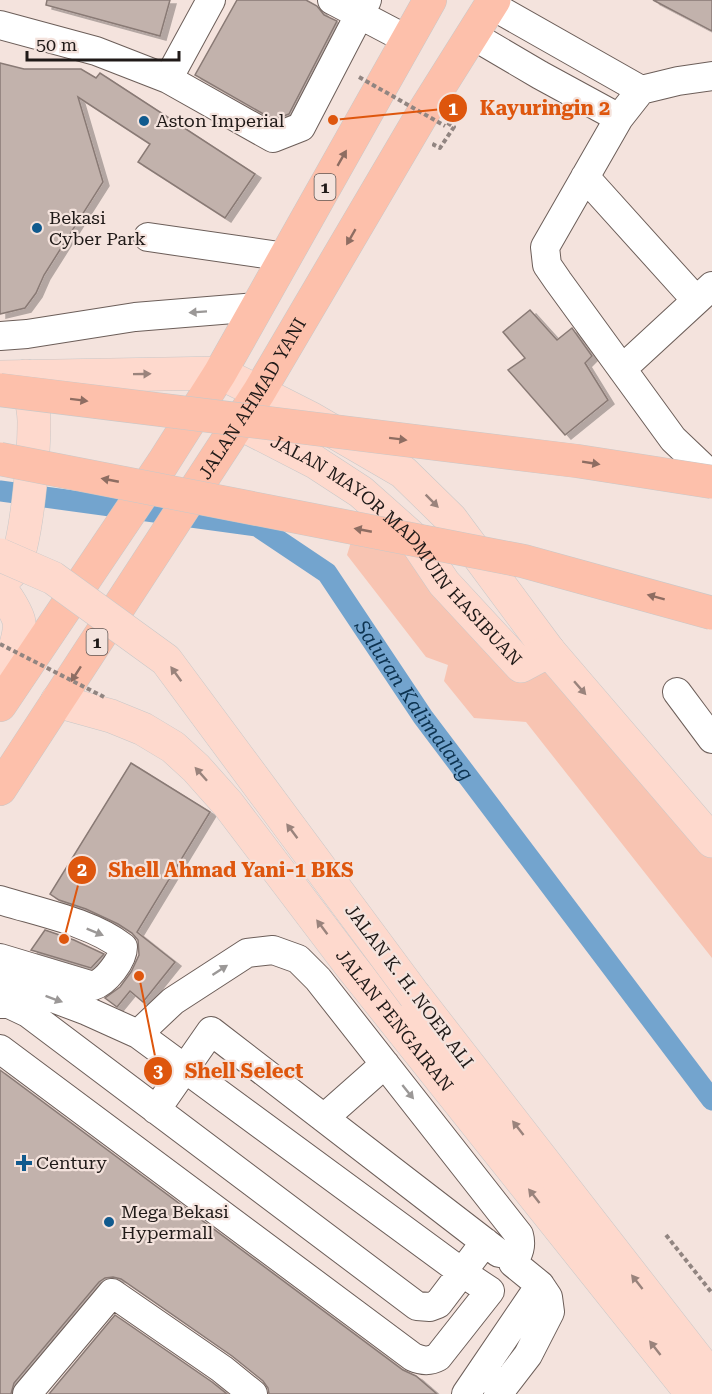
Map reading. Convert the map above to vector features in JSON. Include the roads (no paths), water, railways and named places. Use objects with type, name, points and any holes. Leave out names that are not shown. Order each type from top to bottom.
[{"type":"highway","name":"1","points":[[0,705],[163,463],[220,373],[430,0]]},
{"type":"highway","name":"JALAN AHMAD YANI","points":[[0,789],[240,423],[423,113],[492,2]]},
{"type":"highway","points":[[9,381],[712,482]]},
{"type":"highway","points":[[0,459],[524,561],[712,613]]},
{"type":"main road","name":"JALAN MAYOR MADMUIN HASIBUAN","points":[[220,373],[312,419],[403,472],[451,519],[549,651],[712,841]]},
{"type":"main road","points":[[9,381],[220,373]]},
{"type":"main road","points":[[0,687],[12,658],[19,622],[2,587],[19,556],[11,549],[33,458],[34,419],[9,381]]},
{"type":"main road","name":"JALAN MAYOR MADMUIN HASIBUAN","points":[[198,409],[240,423],[315,462],[361,492],[415,540],[444,583],[521,666],[549,651]]},
{"type":"main road","name":"JALAN K. H. NOER ALI","points":[[11,549],[166,660],[415,996],[712,1378]]},
{"type":"main road","name":"JALAN PENGAIRAN","points":[[57,701],[111,716],[143,729],[173,747],[196,768],[228,804],[350,965],[692,1394]]},
{"type":"lane","points":[[168,79],[211,0]]},
{"type":"lane","points":[[332,0],[363,8],[408,40]]},
{"type":"lane","points":[[492,2],[641,90]]},
{"type":"lane","points":[[0,26],[96,51],[168,79],[273,138],[301,127],[363,8]]},
{"type":"lane","points":[[472,35],[619,118]]},
{"type":"lane","points":[[712,77],[678,81],[641,90],[619,118],[545,247],[547,265],[622,369],[674,439],[712,476]]},
{"type":"lane","points":[[585,177],[704,293],[622,369]]},
{"type":"lane","points":[[148,237],[286,256]]},
{"type":"lane","points":[[0,336],[135,317],[257,307]]},
{"type":"lane","points":[[677,692],[712,739]]},
{"type":"lane","points":[[0,900],[69,921],[105,935],[123,947],[121,957],[99,984],[93,986],[0,958]]},
{"type":"lane","points":[[0,1049],[413,1357],[430,1361],[438,1357],[519,1254],[521,1244],[519,1235],[318,979],[298,959],[273,950],[247,953],[173,1001],[138,1034]]},
{"type":"lane","points":[[0,978],[87,1011],[138,1034],[490,1291]]},
{"type":"lane","points":[[0,1004],[9,1004],[28,1013],[417,1305],[430,1307],[438,1304],[485,1242]]},
{"type":"lane","points":[[156,1110],[212,1031],[513,1263],[540,1286],[548,1297],[550,1312],[528,1355],[498,1394]]},
{"type":"lane","points":[[324,1118],[385,1064]]},
{"type":"lane","points":[[466,1394],[540,1286]]},
{"type":"lane","points":[[27,1394],[111,1293],[222,1369],[253,1394]]},
{"type":"waterway","name":"Saluran Kalimalang","points":[[0,491],[257,526],[327,573],[423,717],[712,1100]]},
{"type":"place","name":"Kayuringin 2","points":[[333,120]]},
{"type":"place","name":"Aston Imperial","points":[[144,121]]},
{"type":"place","name":"Bekasi Cyber Park","points":[[37,228]]},
{"type":"place","name":"Shell Ahmad Yani-1 BKS","points":[[64,939]]},
{"type":"place","name":"Shell Select","points":[[139,976]]},
{"type":"place","name":"Century","points":[[24,1163]]},
{"type":"place","name":"Mega Bekasi Hypermall","points":[[109,1222]]}]
